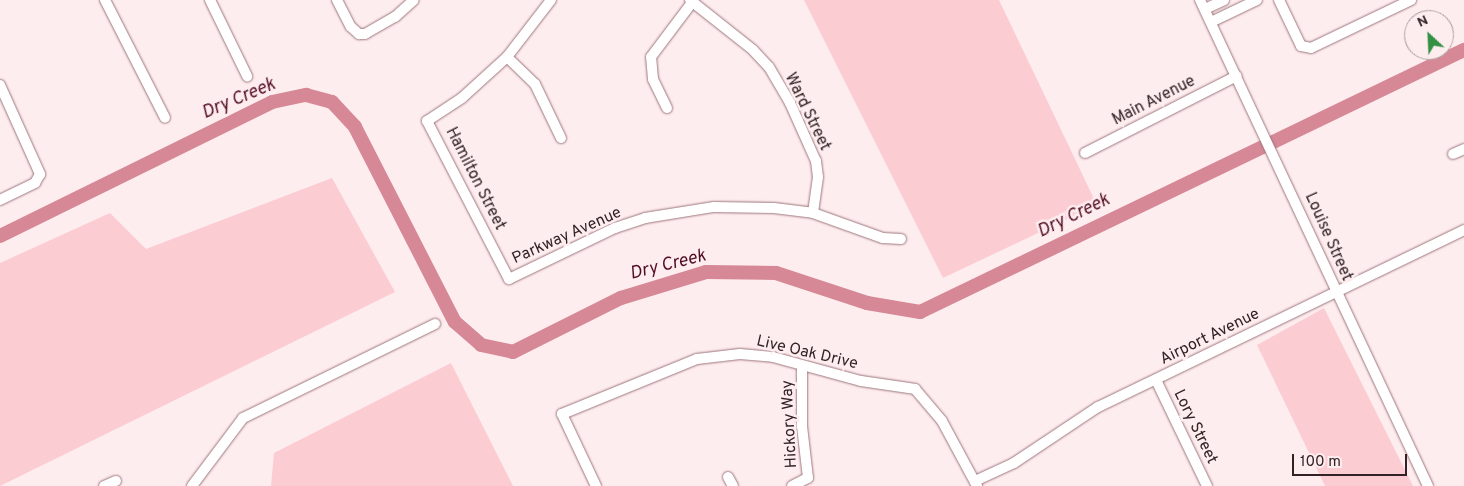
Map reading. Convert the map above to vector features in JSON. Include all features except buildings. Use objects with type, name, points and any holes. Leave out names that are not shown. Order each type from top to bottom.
[{"type":"street","points":[[105,0],[165,118]]},
{"type":"street","points":[[210,0],[247,76]]},
{"type":"street","points":[[337,0],[351,27],[359,34],[366,34],[395,17],[414,0]]},
{"type":"street","points":[[551,0],[507,57],[535,84],[561,138]]},
{"type":"street","points":[[1202,5],[1224,0]]},
{"type":"street","points":[[1211,22],[1256,0]]},
{"type":"street","points":[[1279,0],[1301,46],[1305,48],[1311,48],[1392,4],[1412,0]]},
{"type":"street","points":[[667,108],[653,78],[651,57],[692,1]]},
{"type":"street","name":"Ward Street","points":[[692,1],[753,50],[769,67],[790,103],[816,161],[818,178],[813,213]]},
{"type":"street","name":"Louise Street","points":[[1202,5],[1265,134],[1428,486]]},
{"type":"street","name":"Hamilton Street","points":[[507,57],[462,98],[427,120],[509,279]]},
{"type":"street","name":"Main Avenue","points":[[1085,153],[1237,76]]},
{"type":"street","points":[[0,85],[40,174],[35,183],[0,200]]},
{"type":"street","points":[[1453,154],[1464,149]]},
{"type":"street","name":"Parkway Avenue","points":[[509,279],[615,228],[645,218],[733,206],[813,213],[884,238],[901,239]]},
{"type":"street","name":"Airport Avenue","points":[[976,484],[1014,463],[1098,407],[1464,230]]},
{"type":"street","points":[[192,486],[244,418],[435,324]]},
{"type":"street","name":"Live Oak Drive","points":[[596,486],[562,414],[697,359],[740,354],[773,357],[802,367],[915,389],[942,421],[976,484]]},
{"type":"street","name":"Hickory Way","points":[[792,486],[808,478],[802,426],[802,367]]},
{"type":"street","name":"Lory Street","points":[[1156,380],[1207,486]]},
{"type":"street","points":[[104,486],[116,480]]},
{"type":"shaded area","points":[[804,0],[999,0],[1097,205],[943,278]]},
{"type":"shaded area","points":[[332,178],[395,292],[0,486],[0,263],[110,213],[146,249]]},
{"type":"shaded area","points":[[1324,308],[1413,486],[1325,486],[1257,345]]},
{"type":"shaded area","points":[[451,363],[513,486],[271,486],[274,453]]},
{"type":"waterway","name":"Dry Creek","points":[[0,236],[272,102],[306,95],[332,102],[355,127],[455,322],[481,345],[513,352],[621,298],[706,272],[776,273],[867,303],[920,312],[1464,50]]}]
